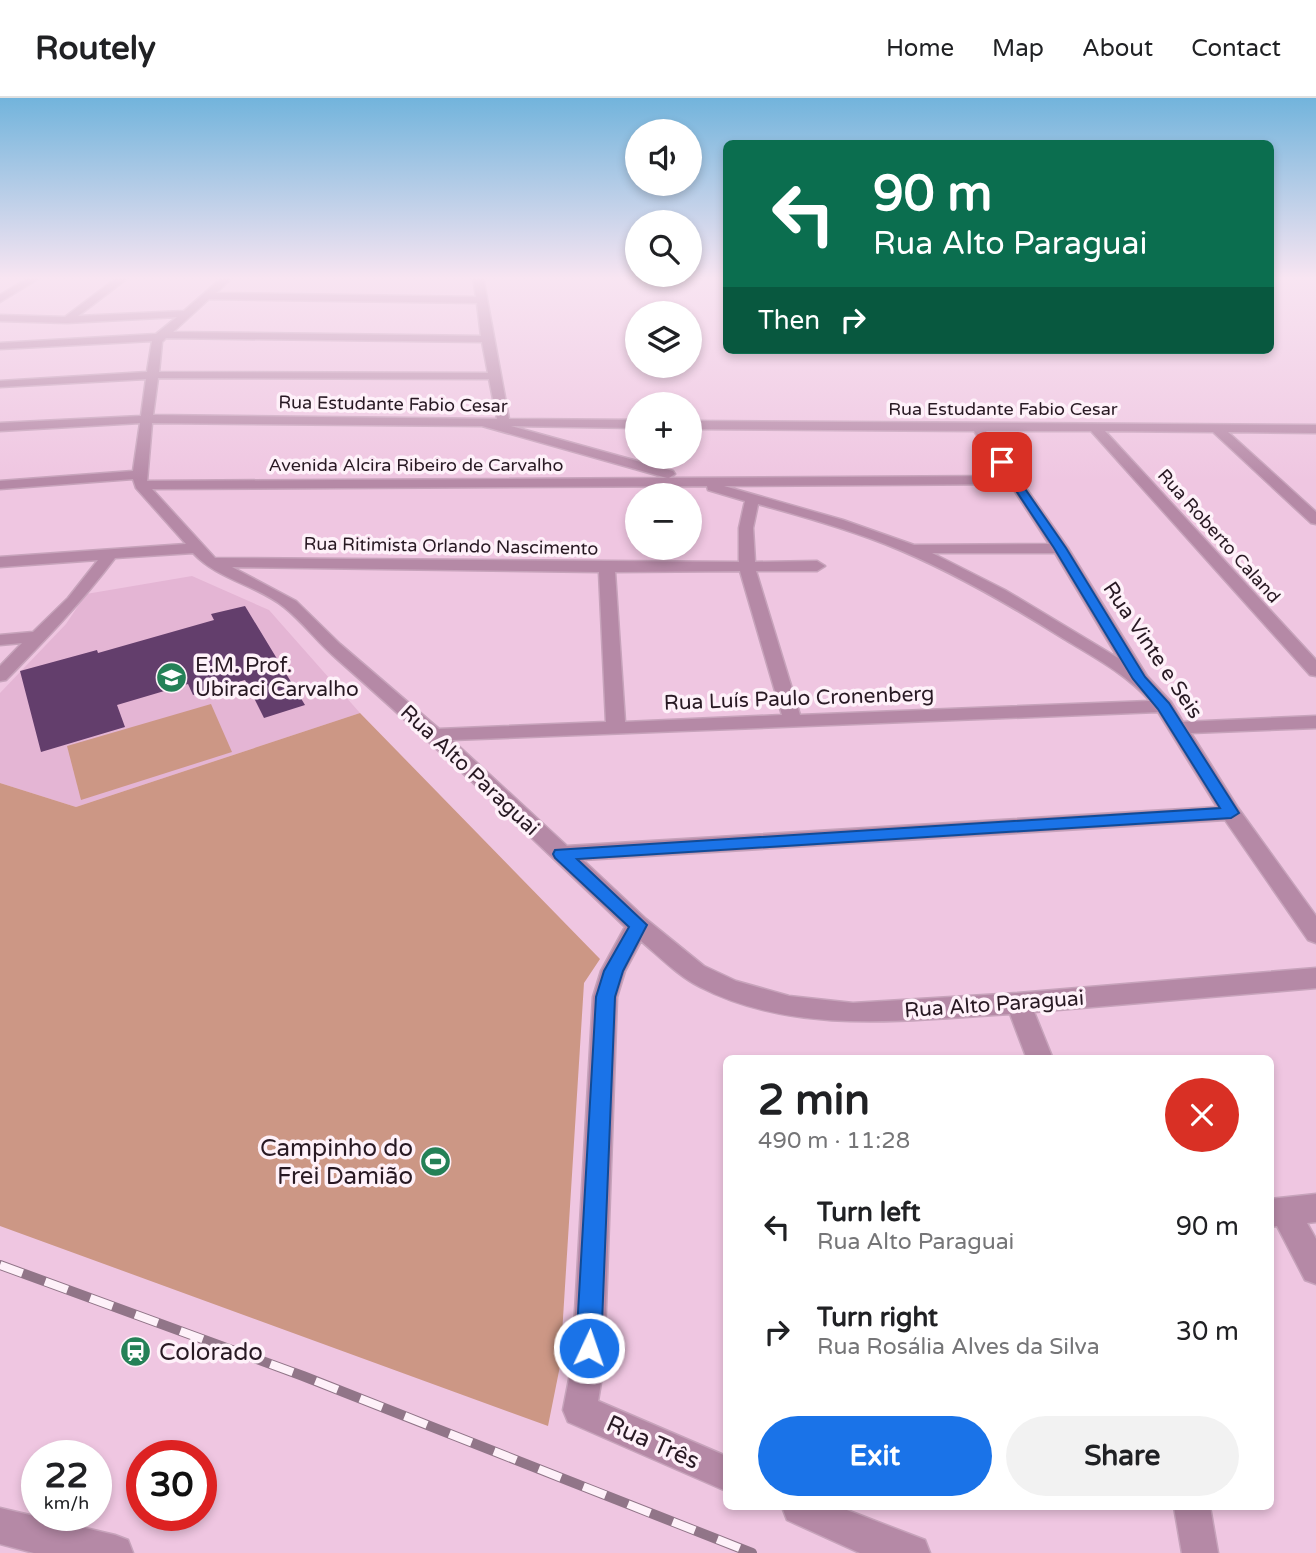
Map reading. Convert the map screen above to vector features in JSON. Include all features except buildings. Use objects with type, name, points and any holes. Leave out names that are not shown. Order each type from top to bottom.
[{"type":"street","points":[[0,346],[21,345]]},
{"type":"street","points":[[140,480],[158,345]]},
{"type":"street","points":[[488,345],[505,423]]},
{"type":"street","points":[[0,384],[153,375],[494,376]]},
{"type":"street","name":"Rua Estudante Fabio Cesar","points":[[0,427],[148,419],[625,424]]},
{"type":"street","points":[[485,423],[691,480],[911,549],[1006,597],[1140,679]]},
{"type":"street","name":"Rua Estudante Fabio Cesar","points":[[702,425],[1316,429]]},
{"type":"street","name":"Rua Vinte e Seis","points":[[977,426],[1060,548],[1140,679],[1164,706],[1231,813],[1316,934]]},
{"type":"street","name":"Rua Roberto Caland","points":[[1094,427],[1316,671]]},
{"type":"street","points":[[1217,429],[1316,520]]},
{"type":"street","name":"Avenida Alcira Ribeiro de Carvalho","points":[[0,485],[140,480],[571,484],[691,480]]},
{"type":"street","name":"Rua Alto Paraguai","points":[[140,480],[194,548],[209,562],[270,591],[290,604],[334,648],[435,735],[638,925],[702,977],[732,990],[789,1006],[853,1013],[1018,1003],[1316,978]]},
{"type":"street","points":[[691,480],[1014,480]]},
{"type":"street","points":[[752,499],[746,528],[747,567],[793,721]]},
{"type":"street","points":[[0,562],[194,548]]},
{"type":"street","points":[[911,549],[1060,548]]},
{"type":"street","points":[[0,676],[74,601],[110,554]]},
{"type":"street","name":"Rua Ritimista Orlando Nascimento","points":[[209,562],[607,567],[817,566]]},
{"type":"street","points":[[607,567],[616,728]]},
{"type":"street","points":[[0,640],[41,637]]},
{"type":"street","name":"Rua Luís Paulo Cronenberg","points":[[435,735],[1164,706]]},
{"type":"street","points":[[1178,728],[1316,722]]},
{"type":"street","points":[[561,854],[1231,813]]},
{"type":"street","name":"Rua Três","points":[[638,925],[614,971],[605,997],[588,1354],[580,1410],[723,1473]]},
{"type":"street","points":[[1018,1003],[1038,1055]]},
{"type":"street","points":[[1316,1208],[1278,1213],[1316,1269]]},
{"type":"street","points":[[806,1510],[867,1538],[912,1553]]},
{"type":"street","points":[[1193,1510],[1200,1553]]},
{"type":"street","points":[[0,1526],[115,1553]]},
{"type":"shaded area","name":"E.M. Prof. Ubiraci Carvalho","points":[[192,576],[269,610],[360,713],[76,807],[0,783],[0,693],[66,624],[86,594]]},
{"type":"shaded area","points":[[211,704],[232,752],[81,800],[67,746]]},
{"type":"shaded area","points":[[360,713],[600,959],[584,983],[560,1366],[548,1426],[0,1226],[0,783],[76,807]]},
{"type":"railway","points":[[0,1265],[303,1376],[752,1553]]},
{"type":"place","name":"E.M. Prof. Ubiraci Carvalho","points":[[172,677]]},
{"type":"place","name":"Campinho do Frei Damião","points":[[436,1162]]},
{"type":"place","name":"Colorado","points":[[136,1352]]},
{"type":"route","points":[[589,1348],[605,997],[614,971],[638,925],[561,854],[1231,813],[1164,706],[1140,679],[1060,548],[1002,462]]}]
